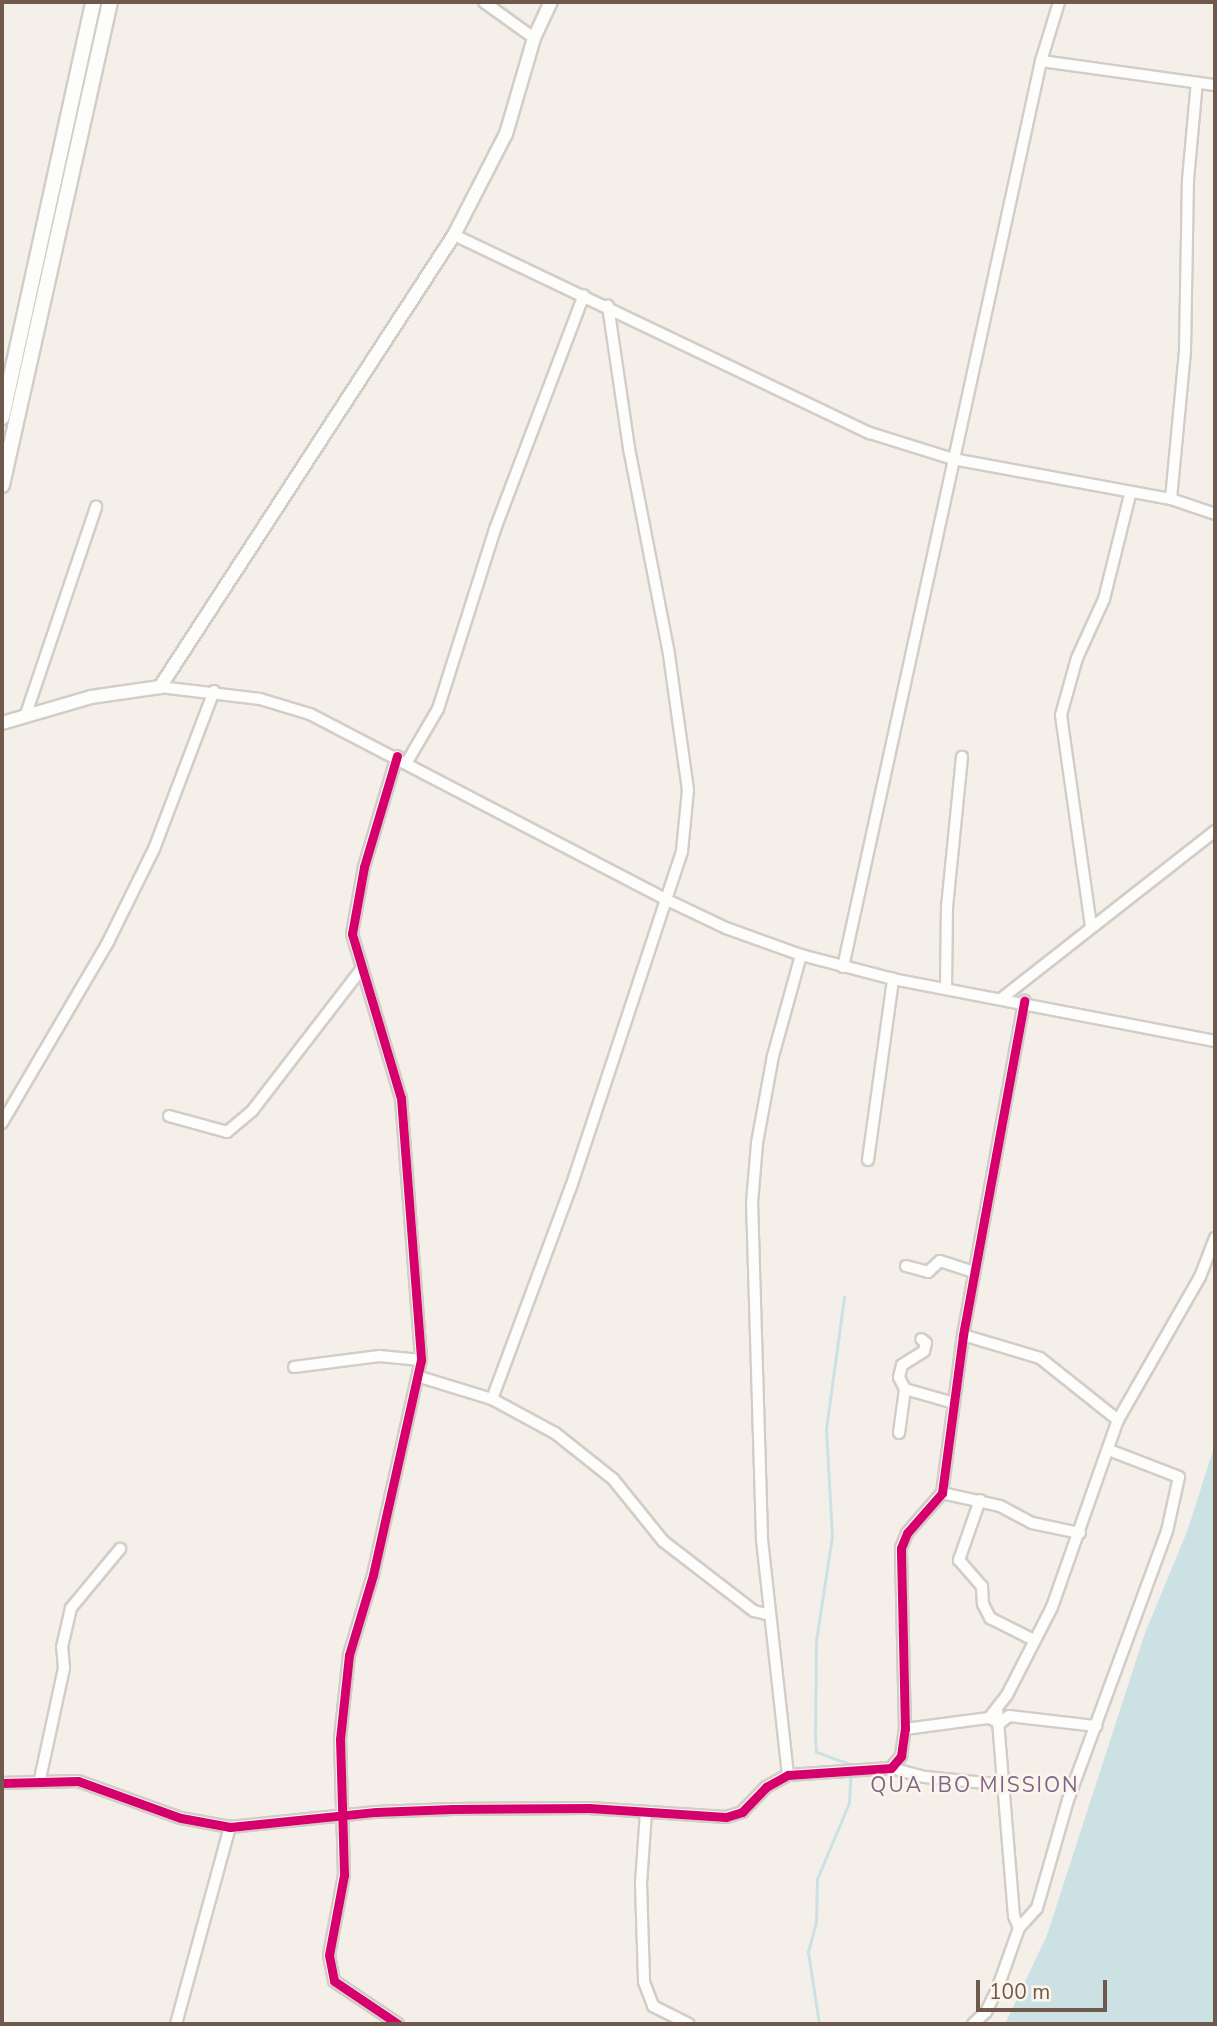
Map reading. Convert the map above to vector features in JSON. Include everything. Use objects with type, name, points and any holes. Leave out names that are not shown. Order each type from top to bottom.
[{"type":"main road","points":[[2,417],[93,2]]},
{"type":"main road","points":[[2,485],[110,2]]},
{"type":"street","points":[[484,2],[534,38]]},
{"type":"street","points":[[160,687],[454,235],[506,135],[534,38],[551,2]]},
{"type":"street","points":[[843,967],[1041,61],[1059,2]]},
{"type":"street","points":[[1041,61],[1215,85]]},
{"type":"street","points":[[1171,499],[1185,350],[1188,180],[1197,82]]},
{"type":"street","points":[[454,235],[870,433],[953,459],[1130,495],[1171,499],[1215,514]]},
{"type":"street","points":[[407,762],[438,709],[495,529],[584,295]]},
{"type":"street","points":[[492,1399],[571,1187],[682,850],[688,790],[669,654],[629,448],[608,306]]},
{"type":"street","points":[[1091,926],[1060,715],[1077,658],[1104,599],[1130,495]]},
{"type":"street","points":[[26,714],[96,506]]},
{"type":"street","points":[[2,723],[26,714],[160,687],[214,691],[310,714],[397,756],[665,899],[726,928],[801,955],[893,979],[1024,1001],[1215,1041]]},
{"type":"street","points":[[2,1122],[108,942],[154,849],[214,691]]},
{"type":"street","points":[[397,756],[364,867],[352,934],[401,1098],[421,1360],[420,1377],[373,1575],[349,1656],[340,1739],[344,1875],[329,1974],[398,2024]]},
{"type":"street","points":[[946,988],[947,907],[962,757]]},
{"type":"street","points":[[1002,998],[1215,831]]},
{"type":"street","points":[[788,1775],[770,1615],[759,1478],[752,1203],[757,1143],[773,1056],[801,955]]},
{"type":"street","points":[[169,1116],[227,1132],[252,1111],[362,968]]},
{"type":"street","points":[[868,1160],[893,979]]},
{"type":"street","points":[[891,1768],[901,1756],[905,1729],[901,1548],[907,1533],[942,1493],[963,1335],[1024,1001]]},
{"type":"street","points":[[989,1718],[997,1709],[1034,1640],[1080,1533],[1118,1420],[1200,1277],[1215,1238]]},
{"type":"street","points":[[906,1266],[928,1272],[940,1261],[974,1272]]},
{"type":"street","points":[[963,1335],[1040,1358],[1118,1420]]},
{"type":"street","points":[[899,1433],[905,1389],[899,1377],[902,1365],[924,1351],[926,1343],[921,1339]]},
{"type":"street","points":[[294,1367],[379,1356],[421,1360]]},
{"type":"street","points":[[420,1377],[492,1399],[585,1455],[613,1479],[663,1541],[754,1611],[770,1615]]},
{"type":"street","points":[[905,1389],[954,1402]]},
{"type":"street","points":[[973,2024],[986,2012],[998,1987],[1019,1928],[1037,1908],[1096,1726],[1167,1531],[1179,1477],[1109,1450]]},
{"type":"street","points":[[942,1493],[980,1500],[1032,1523],[1080,1533]]},
{"type":"street","points":[[980,1500],[959,1560],[982,1586],[983,1604],[990,1618],[1034,1640]]},
{"type":"street","points":[[40,1779],[64,1668],[62,1647],[71,1608],[120,1549]]},
{"type":"street","points":[[997,1709],[1006,1785],[1014,1916],[1019,1928]]},
{"type":"street","points":[[1000,1723],[1009,1716],[1096,1726]]},
{"type":"street","points":[[905,1729],[989,1718],[1000,1723]]},
{"type":"street","points":[[2,1783],[40,1779],[98,1786],[181,1818],[230,1827],[341,1815],[504,1808],[736,1815],[766,1787],[788,1775],[856,1773],[891,1768],[925,1777],[1006,1785]]},
{"type":"street","points":[[646,1812],[640,1884],[644,1982],[653,2006],[686,2024]]},
{"type":"street","points":[[176,2024],[230,1827]]},
{"type":"shaded area","points":[[1215,1444],[1215,2024],[1005,2024],[1047,1935],[1145,1633],[1188,1529]]},
{"type":"waterway","points":[[819,2024],[808,1952],[816,1922],[817,1879],[849,1803],[851,1765],[816,1752],[815,1737],[816,1641],[832,1537],[826,1429],[844,1297]]},
{"type":"cycle path","points":[[397,756],[364,867],[352,934],[401,1098],[421,1360],[373,1575],[349,1655],[340,1739],[344,1875],[329,1955],[334,1981],[398,2024]]},
{"type":"cycle path","points":[[2,1783],[78,1781],[181,1818],[230,1827],[376,1812],[452,1809],[589,1808],[726,1817],[742,1812],[766,1787],[788,1775],[891,1768],[901,1756],[905,1729],[901,1548],[907,1533],[942,1493],[963,1335],[1024,1001]]},
{"type":"district","name":"QUA IBO MISSION","points":[[975,1785]]}]
